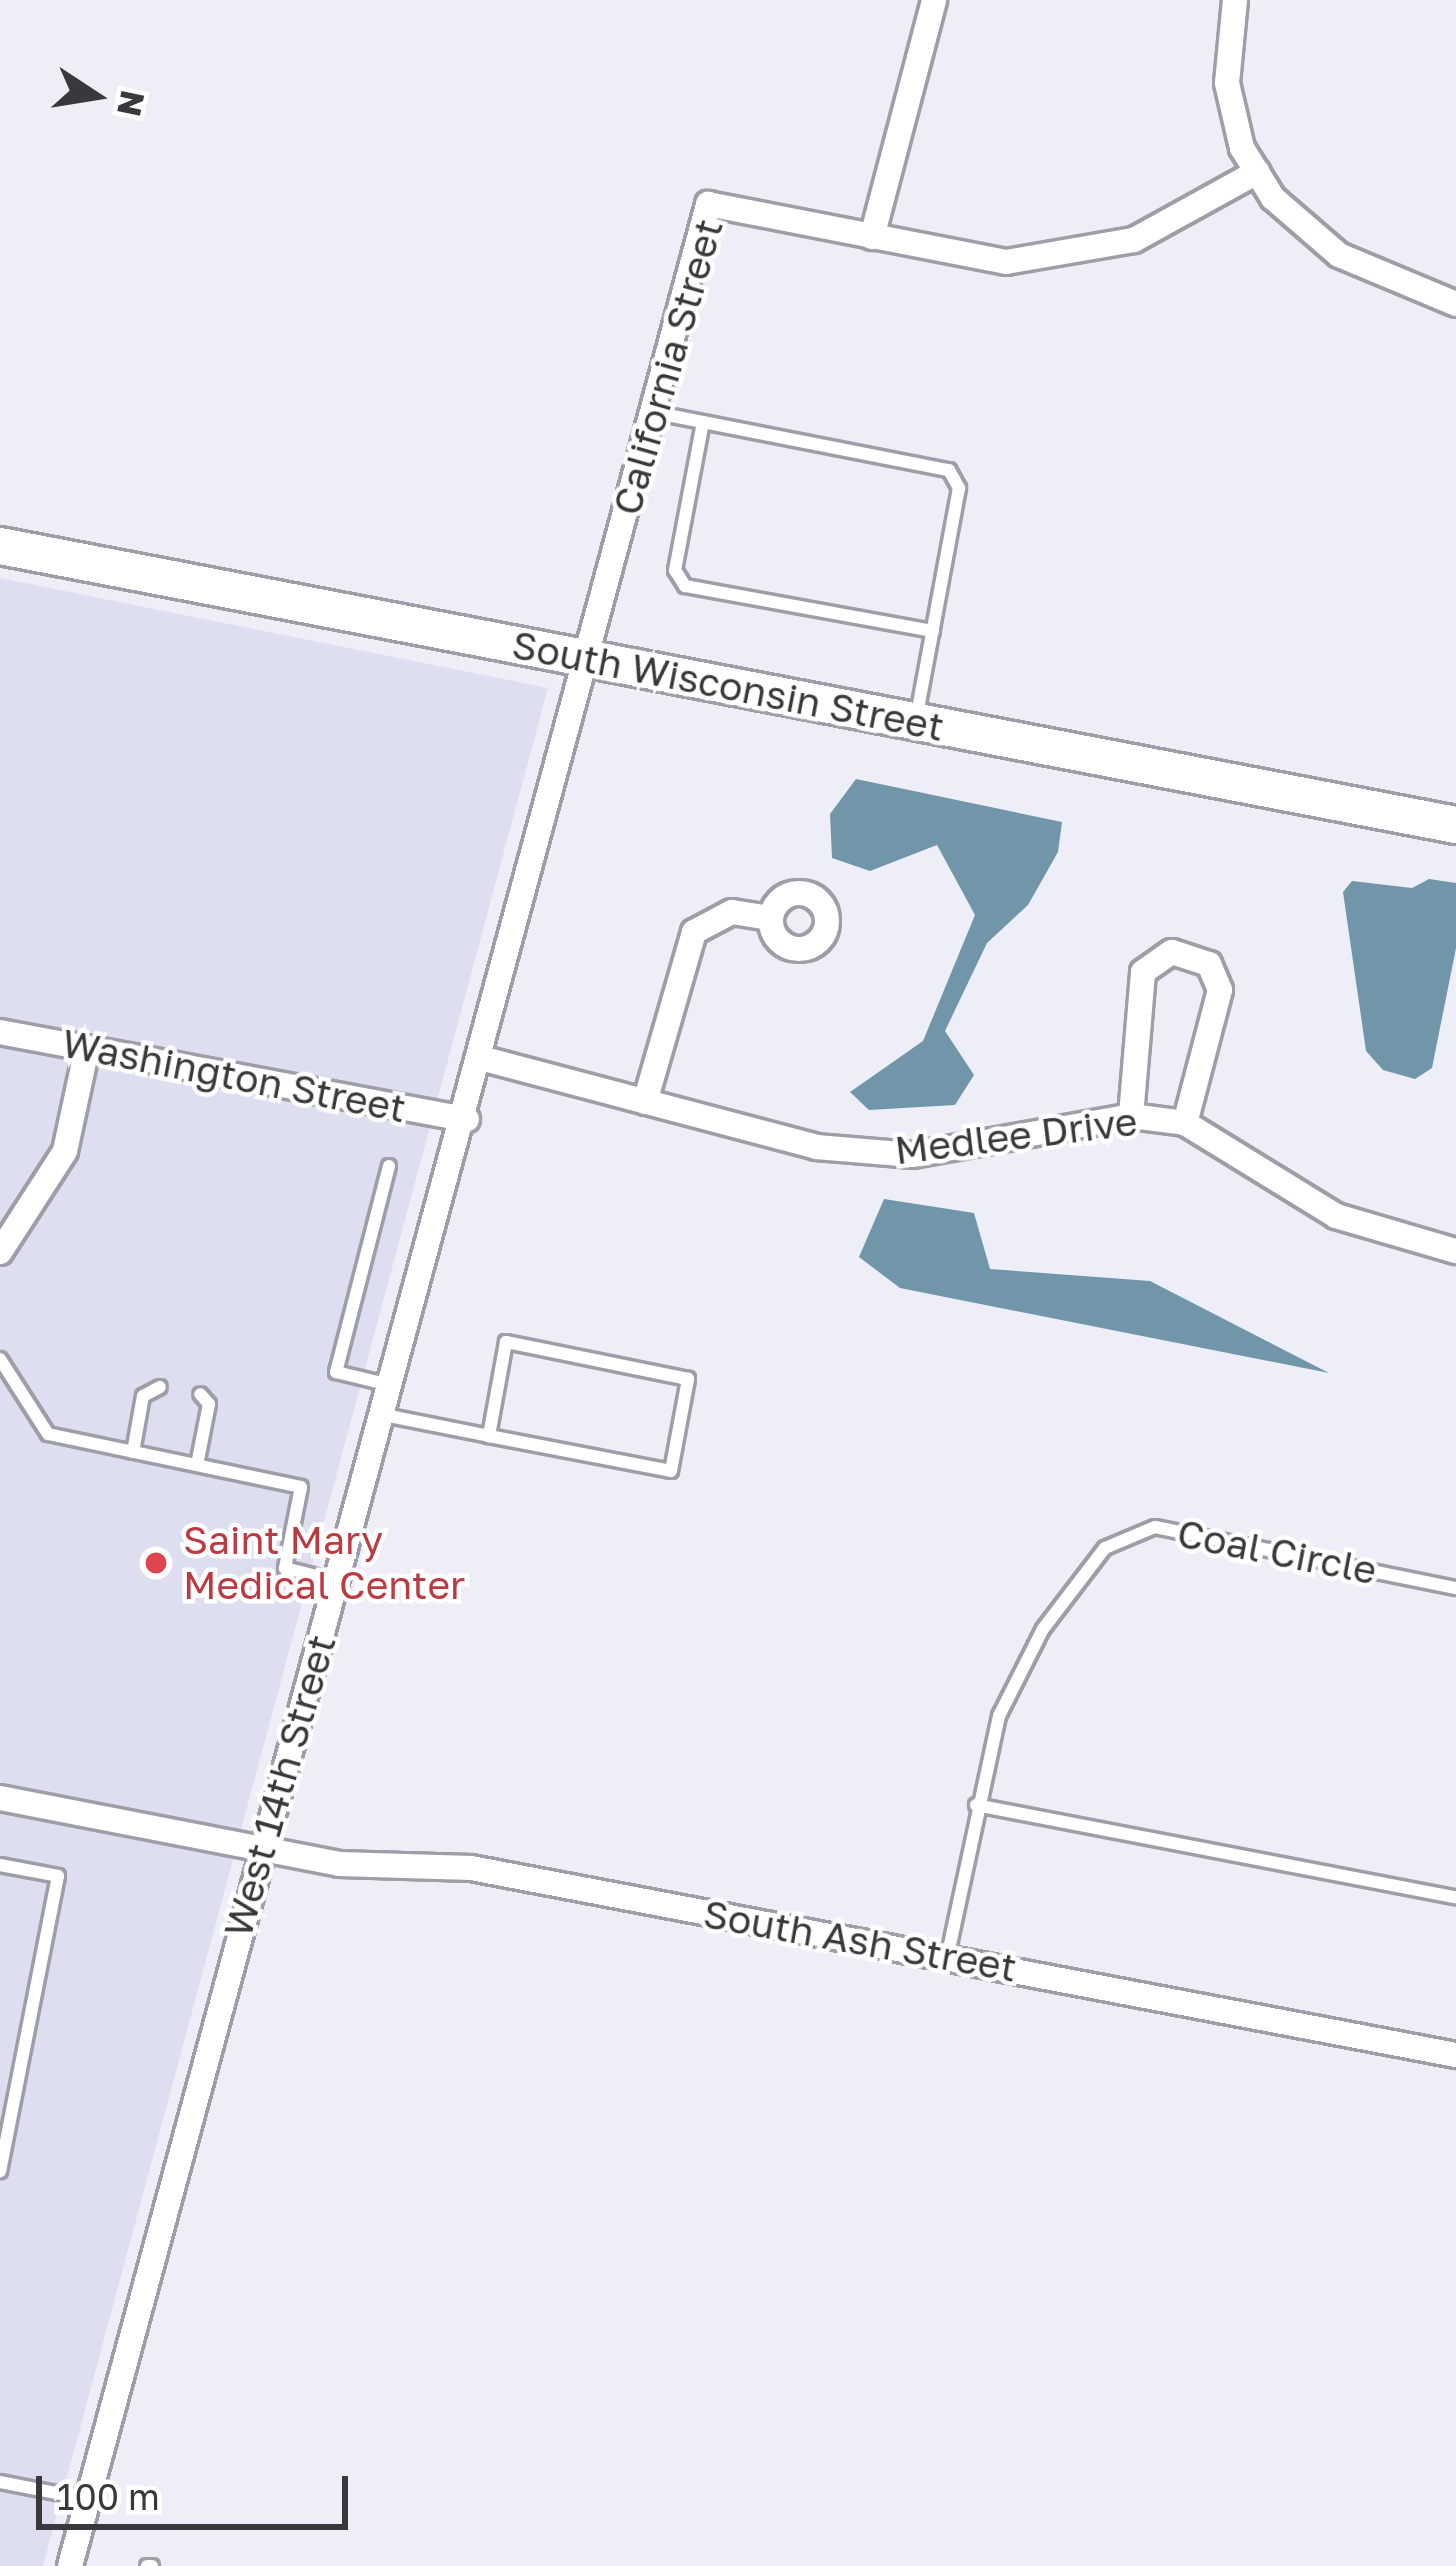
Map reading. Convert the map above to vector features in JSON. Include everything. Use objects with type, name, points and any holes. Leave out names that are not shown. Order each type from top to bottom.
[{"type":"street","points":[[872,237],[934,0]]},
{"type":"street","points":[[1235,0],[1227,83],[1256,172],[1339,255],[1456,304]]},
{"type":"street","name":"California Street","points":[[586,659],[708,204],[1006,262],[1076,257],[1134,240],[1256,172]]},
{"type":"street","name":"South Wisconsin Street","points":[[0,546],[1456,825]]},
{"type":"street","name":"West 14th Street","points":[[70,2566],[262,1847],[484,1059],[586,659]]},
{"type":"street","points":[[645,1102],[694,932],[732,912],[771,918]]},
{"type":"street","points":[[1131,1116],[1143,972],[1172,952],[1209,964],[1220,990],[1185,1123]]},
{"type":"street","name":"Washington Street","points":[[0,1032],[467,1119]]},
{"type":"street","points":[[0,1252],[65,1151],[87,1048]]},
{"type":"street","name":"Medlee Drive","points":[[484,1059],[816,1148],[913,1155],[1131,1116],[1185,1123],[1336,1216],[1456,1251]]},
{"type":"street","name":"South Ash Street","points":[[0,1798],[339,1864],[471,1868],[948,1954],[1456,2055]]},
{"type":"lane","points":[[652,412],[949,470],[958,488],[916,722]]},
{"type":"lane","points":[[703,422],[675,570],[685,586],[933,631]]},
{"type":"lane","points":[[389,1166],[336,1372],[392,1386]]},
{"type":"lane","points":[[384,1415],[489,1436],[671,1472],[688,1378],[506,1342],[489,1436]]},
{"type":"lane","points":[[0,1359],[48,1434],[301,1486],[285,1568],[338,1581]]},
{"type":"lane","points":[[133,1452],[143,1396],[160,1387]]},
{"type":"lane","points":[[197,1465],[209,1403],[200,1394]]},
{"type":"lane","name":"Coal Circle","points":[[948,1954],[976,1805],[999,1716],[1043,1629],[1106,1548],[1155,1527],[1456,1588]]},
{"type":"lane","points":[[976,1805],[1456,1898]]},
{"type":"lane","points":[[0,1865],[58,1876],[0,2171]]},
{"type":"lane","points":[[0,2482],[87,2500]]},
{"type":"shaded area","name":"Saint Mary Medical Center","points":[[0,578],[548,688],[43,2566],[0,2566]]},
{"type":"water","points":[[856,779],[1062,822],[1058,852],[1028,905],[987,943],[945,1031],[974,1075],[955,1105],[869,1110],[850,1092],[923,1041],[975,915],[937,845],[870,871],[832,858],[830,814]]},
{"type":"water","points":[[1429,879],[1456,883],[1456,948],[1432,1068],[1415,1079],[1383,1070],[1366,1051],[1343,892],[1352,881],[1412,888]]},
{"type":"water","points":[[884,1199],[974,1213],[990,1269],[1150,1281],[1329,1373],[900,1288],[859,1257]]},
{"type":"place","name":"Saint Mary Medical Center","points":[[156,1563]]}]
